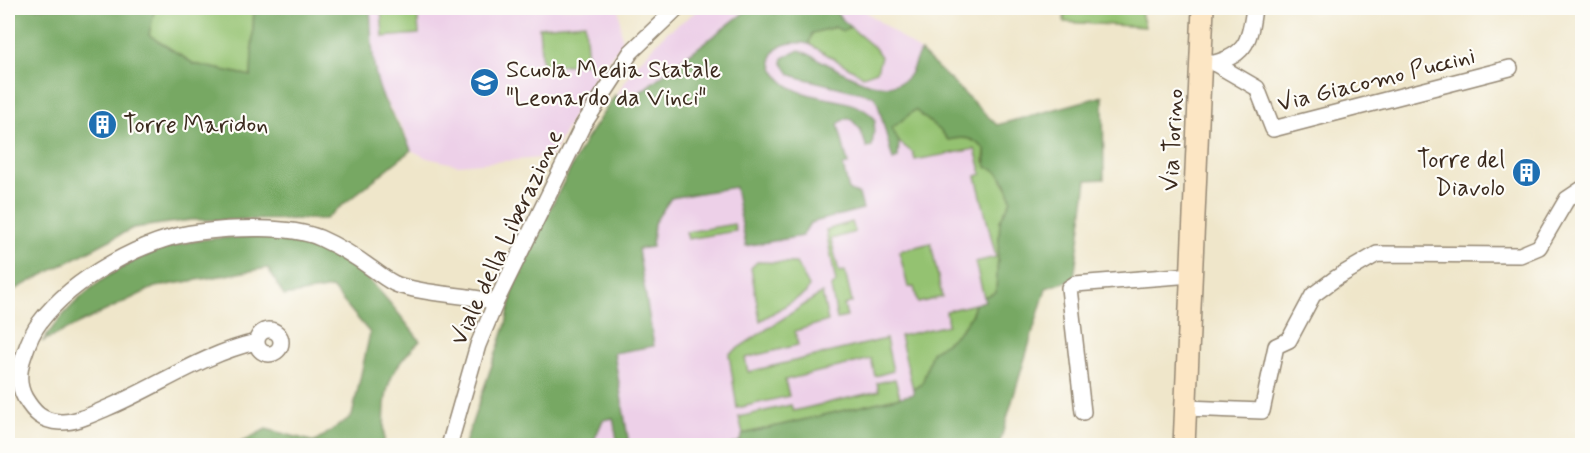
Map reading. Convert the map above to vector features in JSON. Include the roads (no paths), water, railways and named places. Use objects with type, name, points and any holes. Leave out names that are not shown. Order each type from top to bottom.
[{"type":"street","name":"Viale della Liberazione","points":[[448,446],[478,345],[547,196],[603,92],[631,52],[677,8]]},
{"type":"street","name":"Via Torino","points":[[1184,446],[1192,275],[1207,63],[1203,8]]},
{"type":"street","points":[[1207,63],[1231,59],[1244,48],[1251,30],[1254,8]]},
{"type":"street","name":"Via Giacomo Puccini","points":[[1207,63],[1257,88],[1273,129],[1510,68]]},
{"type":"street","points":[[1186,408],[1262,411],[1276,346],[1289,340],[1313,295],[1335,278],[1377,254],[1520,255],[1539,247],[1567,199],[1582,189]]},
{"type":"street","points":[[256,342],[191,367],[136,396],[86,417],[63,422],[45,420],[31,408],[20,390],[19,368],[22,359],[30,340],[48,312],[83,281],[108,266],[186,234],[228,230],[278,230],[319,238],[395,284],[417,290],[468,295],[496,302]]},
{"type":"street","points":[[1083,412],[1069,288],[1075,284],[1192,275]]},
{"type":"place","name":"Scuola Media Statale \"Leonardo da Vinci\"","points":[[485,83]]},
{"type":"place","name":"Torre Maridon","points":[[102,124]]},
{"type":"place","name":"Torre del Diavolo","points":[[1526,173]]}]
